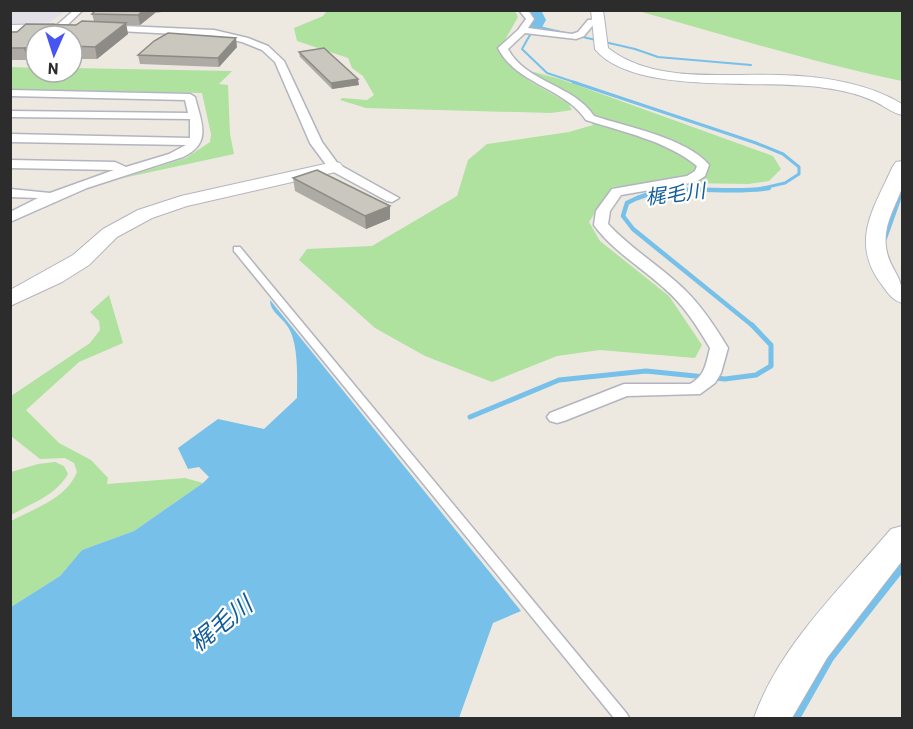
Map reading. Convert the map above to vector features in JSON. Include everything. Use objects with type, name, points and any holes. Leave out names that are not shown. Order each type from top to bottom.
[{"type":"street","points":[[63,24],[79,10]]},
{"type":"street","points":[[524,10],[530,19],[529,30]]},
{"type":"street","points":[[557,417],[624,390],[693,390],[709,378],[719,348],[705,323],[681,294],[616,243],[602,225],[603,211],[617,192],[691,179],[701,173],[703,165],[691,155],[666,143],[590,118],[583,107],[522,70],[508,58],[503,48],[529,30],[576,36],[598,16]]},
{"type":"street","points":[[598,16],[601,42],[608,55],[619,62],[653,72],[698,78],[785,79],[822,83],[869,94],[903,110]]},
{"type":"street","points":[[84,28],[200,32],[239,38],[265,48],[279,61],[316,143],[334,167],[392,198]]},
{"type":"street","points":[[10,93],[190,97],[195,142]]},
{"type":"street","points":[[10,114],[194,117]]},
{"type":"street","points":[[10,138],[195,142]]},
{"type":"street","points":[[10,218],[50,197],[126,170],[175,156],[195,142]]},
{"type":"street","points":[[10,164],[115,166],[126,170]]},
{"type":"street","points":[[903,165],[876,228],[874,244],[882,270],[903,296]]},
{"type":"street","points":[[10,299],[54,278],[81,260],[110,233],[145,214],[181,202],[334,167]]},
{"type":"street","points":[[10,193],[50,197]]},
{"type":"street","points":[[773,718],[783,696],[807,657],[903,538]]},
{"type":"lane","points":[[237,249],[622,718]]},
{"type":"shaded area","points":[[10,11],[66,11],[50,22],[11,25]]},
{"type":"green space","points":[[323,11],[515,11],[518,17],[501,47],[503,58],[531,82],[568,103],[572,110],[551,113],[366,108],[340,100],[342,98],[367,100],[374,95],[363,76],[352,68],[348,58],[297,41],[294,28],[323,16],[326,12]]},
{"type":"green space","points":[[638,11],[902,11],[902,81],[803,57]]},
{"type":"green space","points":[[11,67],[24,68],[24,84],[84,84],[84,68],[232,71],[219,84],[228,85],[230,134],[234,154],[123,178],[186,158],[210,142],[211,134],[202,93],[11,89]]},
{"type":"green space","points":[[534,72],[560,79],[773,156],[781,169],[769,181],[748,184],[686,183],[612,187],[589,222],[600,241],[669,296],[702,345],[695,358],[600,350],[557,356],[492,382],[425,356],[375,328],[299,260],[307,249],[372,246],[457,196],[468,160],[487,144],[569,132],[593,125],[584,104],[529,73]]},
{"type":"green space","points":[[109,295],[123,343],[79,362],[26,410],[59,443],[91,460],[108,478],[107,484],[185,478],[203,483],[134,531],[82,550],[60,576],[11,607],[11,521],[58,496],[77,472],[74,463],[65,458],[40,459],[11,436],[11,396],[90,343],[100,330],[99,321],[90,312]]},
{"type":"green space","points":[[55,462],[64,466],[68,474],[63,482],[42,498],[11,515],[11,472],[38,464]]},
{"type":"water","points":[[270,300],[521,611],[493,623],[459,718],[11,718],[11,607],[60,576],[82,550],[134,531],[203,483],[209,477],[199,467],[188,469],[178,448],[218,419],[264,429],[297,398],[297,361],[292,334],[286,323],[274,311]]},
{"type":"building","points":[[96,10],[144,10],[138,15],[92,14]]},
{"type":"building","points":[[82,21],[126,23],[95,47],[84,47],[84,24],[78,24]]},
{"type":"building","points":[[24,26],[24,48],[10,48],[10,32],[17,32]]},
{"type":"building","points":[[168,33],[236,38],[218,58],[138,55],[154,41]]},
{"type":"building","points":[[324,48],[358,79],[331,83],[299,52]]},
{"type":"building","points":[[317,170],[390,206],[365,216],[293,178]]},
{"type":"waterway","name":"梶毛川","points":[[533,10],[538,20],[535,26]]},
{"type":"waterway","points":[[577,83],[547,73],[522,49],[535,26],[635,49],[658,57],[751,65]]},
{"type":"waterway","name":"梶毛川","points":[[573,82],[756,143],[783,154],[799,167],[799,174],[785,183],[759,189]]},
{"type":"waterway","name":"梶毛川","points":[[753,326],[633,229],[623,216],[627,203],[661,192],[769,188]]},
{"type":"waterway","points":[[885,238],[902,190]]},
{"type":"waterway","name":"梶毛川","points":[[470,417],[559,380],[646,371],[725,379],[756,375],[771,366],[771,345],[753,326]]},
{"type":"waterway","points":[[796,718],[830,658],[902,567]]}]
